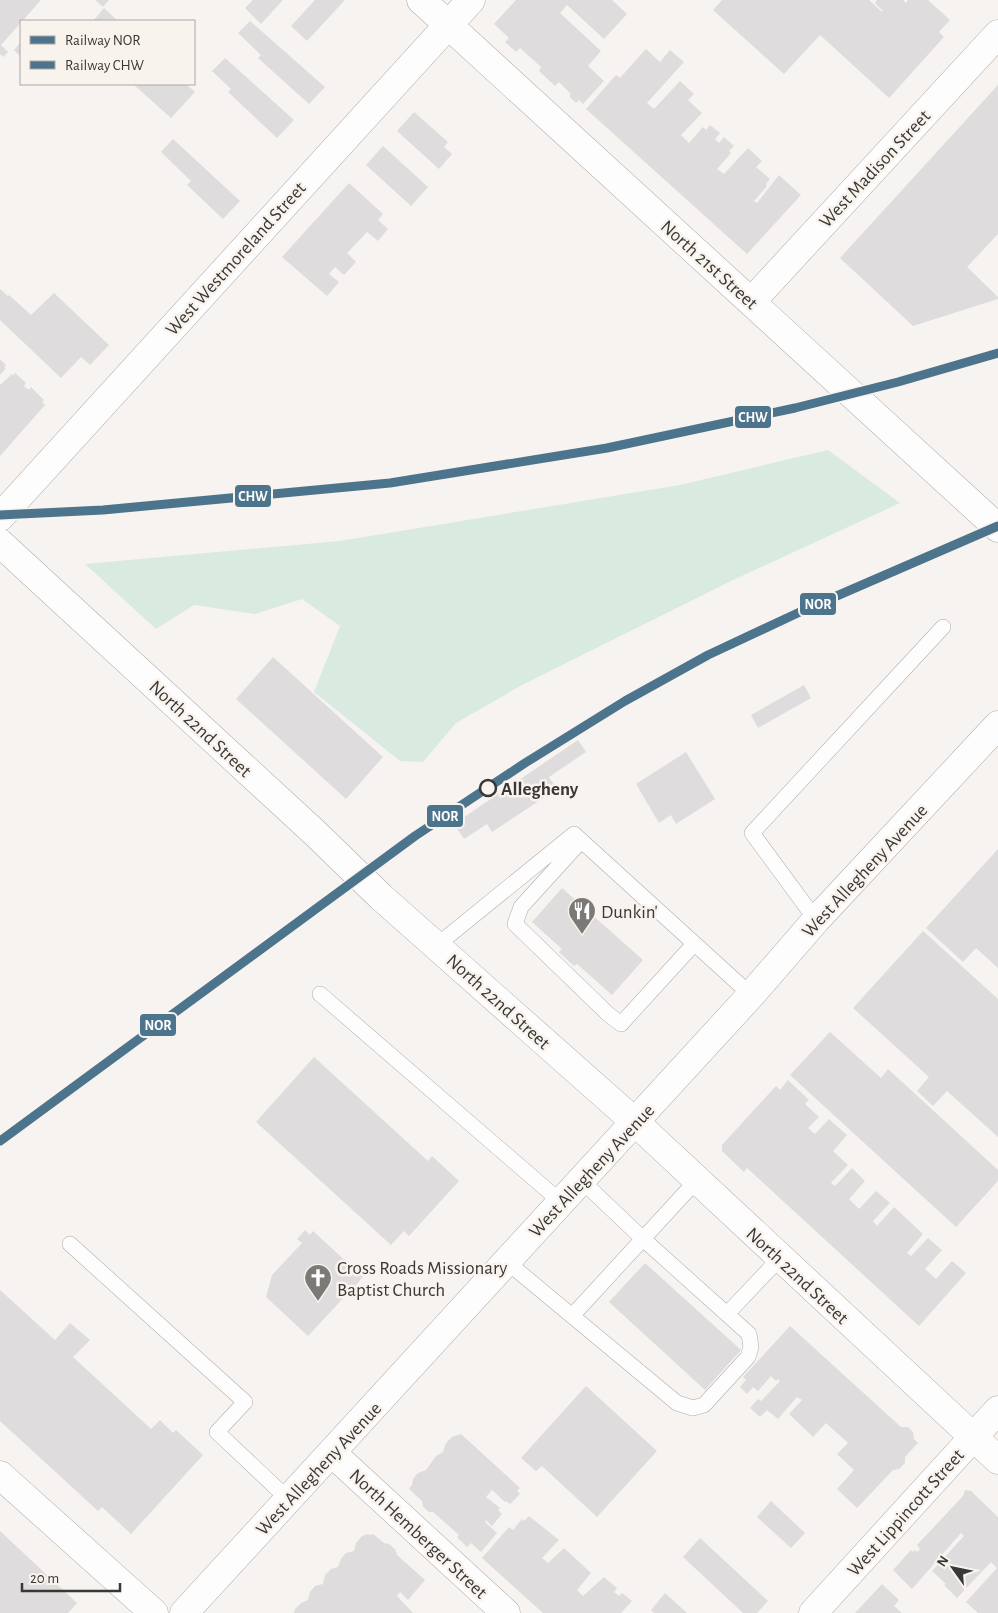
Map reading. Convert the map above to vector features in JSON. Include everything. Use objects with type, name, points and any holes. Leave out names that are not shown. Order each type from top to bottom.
[{"type":"street","name":"North 21st Street","points":[[421,0],[998,528]]},
{"type":"street","name":"West Westmoreland Street","points":[[0,516],[471,0]]},
{"type":"street","name":"West Madison Street","points":[[751,302],[998,34]]},
{"type":"street","name":"North 22nd Street","points":[[0,543],[300,819],[381,897],[635,1122],[998,1460]]},
{"type":"street","name":"West Allegheny Avenue","points":[[184,1613],[751,995],[816,920],[998,725]]},
{"type":"street","name":"West Lippincott Street","points":[[813,1613],[998,1410]]},
{"type":"street","name":"North Hemberger Street","points":[[332,1453],[506,1613]]},
{"type":"street","points":[[0,1475],[154,1613]]},
{"type":"lane","points":[[816,920],[752,833],[943,627]]},
{"type":"lane","points":[[436,946],[574,834],[751,995]]},
{"type":"lane","points":[[581,841],[521,907],[515,924],[608,1014],[621,1024],[694,944]]},
{"type":"lane","points":[[320,994],[561,1202]]},
{"type":"lane","points":[[507,1262],[677,1403],[693,1408],[704,1405],[748,1357],[751,1346],[749,1334],[642,1238],[581,1180]]},
{"type":"lane","points":[[572,1316],[697,1180]]},
{"type":"lane","points":[[70,1244],[245,1402],[216,1432],[288,1499]]},
{"type":"lane","points":[[727,1314],[780,1258]]},
{"type":"green space","points":[[828,450],[900,503],[733,580],[522,685],[456,723],[423,762],[400,761],[314,692],[340,626],[302,599],[255,614],[194,605],[156,629],[85,564],[340,541],[680,485]]},
{"type":"building","points":[[0,0],[41,0],[23,20],[20,20],[20,24],[1,45],[8,52],[3,57],[0,54]]},
{"type":"building","points":[[95,0],[109,0],[103,7]]},
{"type":"building","points":[[253,0],[283,0],[261,24],[245,8]]},
{"type":"building","points":[[315,0],[345,0],[307,41],[291,26]]},
{"type":"building","points":[[516,0],[612,0],[627,14],[604,39],[567,5],[560,13],[601,51],[588,66],[604,81],[583,104],[579,100],[576,103],[569,96],[571,94],[559,82],[555,86],[539,71],[541,67],[520,48],[516,52],[505,42],[509,38],[494,24]]},
{"type":"building","points":[[722,0],[869,0],[882,12],[875,3],[877,0],[903,0],[906,3],[908,0],[928,0],[950,20],[939,32],[944,37],[889,98],[820,35],[784,74],[713,10]]},
{"type":"building","points":[[104,8],[117,20],[94,20]]},
{"type":"building","points":[[250,21],[325,87],[309,104],[258,58],[261,55],[238,33]]},
{"type":"building","points":[[20,43],[20,56],[14,50]]},
{"type":"building","points":[[646,49],[660,62],[670,50],[684,62],[647,103],[654,109],[680,81],[694,94],[688,100],[702,113],[681,135],[689,143],[703,127],[706,130],[710,125],[720,133],[715,139],[719,143],[724,137],[734,146],[729,151],[731,153],[717,169],[724,174],[748,148],[762,161],[756,167],[770,179],[766,184],[767,186],[754,201],[757,203],[779,175],[801,195],[747,254],[586,109],[616,75],[620,78]]},
{"type":"building","points":[[225,58],[294,120],[277,138],[228,92],[231,89],[212,71]]},
{"type":"building","points":[[134,85],[187,85],[195,92],[171,118]]},
{"type":"building","points":[[998,85],[998,234],[967,267],[998,299],[913,326],[840,258]]},
{"type":"building","points":[[414,112],[448,142],[444,147],[452,154],[439,169],[397,131]]},
{"type":"building","points":[[173,139],[240,201],[223,219],[187,185],[191,181],[161,152]]},
{"type":"building","points":[[383,146],[428,187],[411,206],[366,165]]},
{"type":"building","points":[[349,183],[383,214],[378,220],[388,229],[378,241],[367,232],[347,253],[356,262],[344,275],[335,267],[329,274],[339,282],[327,296],[282,257]]},
{"type":"building","points":[[0,289],[31,315],[54,293],[109,345],[90,365],[81,357],[61,378],[0,320]]},
{"type":"building","points":[[0,359],[6,365],[4,367],[6,368],[0,375]]},
{"type":"building","points":[[15,373],[26,383],[24,386],[29,390],[31,387],[44,400],[42,402],[45,405],[0,456],[0,385]]},
{"type":"building","points":[[273,657],[383,757],[346,799],[236,699]]},
{"type":"building","points":[[804,685],[811,698],[758,728],[751,715]]},
{"type":"building","points":[[578,740],[586,752],[549,777],[557,789],[492,832],[487,824],[464,839],[454,824]]},
{"type":"building","points":[[686,752],[715,799],[676,824],[671,815],[659,823],[636,784]]},
{"type":"building","points":[[998,849],[998,968],[976,948],[963,962],[926,928]]},
{"type":"building","name":"Dunkin'","points":[[562,888],[643,960],[612,995],[577,964],[574,966],[559,952],[562,949],[532,922]]},
{"type":"building","points":[[923,931],[998,999],[998,1137],[947,1091],[933,1106],[917,1091],[929,1077],[853,1008]]},
{"type":"building","points":[[830,1032],[881,1078],[888,1069],[998,1170],[998,1181],[956,1227],[790,1075]]},
{"type":"building","points":[[314,1057],[428,1161],[432,1156],[459,1181],[409,1236],[404,1231],[391,1245],[256,1122]]},
{"type":"building","points":[[788,1080],[809,1100],[805,1104],[819,1117],[808,1128],[815,1134],[829,1119],[847,1135],[833,1151],[848,1165],[831,1183],[835,1186],[852,1168],[865,1181],[849,1199],[859,1209],[876,1191],[890,1203],[873,1221],[877,1226],[894,1207],[923,1234],[907,1253],[911,1256],[928,1238],[942,1250],[925,1269],[936,1279],[952,1261],[966,1273],[919,1326],[747,1168],[744,1172],[722,1151],[722,1145],[776,1086],[780,1090]]},
{"type":"building","points":[[305,1230],[310,1235],[313,1231],[363,1277],[308,1336],[266,1297],[272,1275],[302,1243],[297,1239]]},
{"type":"building","points":[[645,1263],[741,1350],[705,1390],[609,1302]]},
{"type":"building","points":[[0,1290],[55,1340],[70,1323],[90,1340],[73,1357],[151,1429],[160,1420],[173,1433],[176,1430],[203,1455],[131,1534],[102,1507],[98,1511],[0,1421]]},
{"type":"building","points":[[790,1326],[901,1427],[908,1427],[913,1432],[914,1439],[918,1443],[905,1457],[905,1463],[899,1469],[893,1470],[857,1508],[837,1489],[854,1470],[837,1454],[848,1443],[826,1423],[813,1437],[789,1414],[802,1400],[797,1397],[778,1419],[767,1410],[760,1417],[750,1408],[758,1399],[761,1401],[780,1381],[778,1379],[776,1381],[771,1376],[758,1391],[753,1387],[747,1394],[740,1387],[746,1380],[743,1377]]},
{"type":"building","points":[[586,1386],[657,1451],[597,1517],[542,1466],[536,1471],[521,1458]]},
{"type":"building","points":[[461,1434],[520,1488],[517,1491],[520,1494],[510,1504],[492,1490],[486,1497],[500,1508],[498,1510],[502,1514],[492,1526],[486,1520],[485,1522],[497,1533],[481,1552],[471,1543],[467,1547],[457,1537],[459,1535],[433,1512],[429,1512],[423,1507],[422,1501],[409,1489],[418,1473],[426,1470],[436,1456],[443,1452],[446,1443],[452,1437]]},
{"type":"building","points":[[965,1490],[972,1491],[998,1517],[998,1613],[978,1613],[966,1602],[997,1568],[991,1562],[957,1598],[932,1571],[964,1536],[961,1533],[912,1589],[893,1570],[911,1550],[917,1552],[920,1549],[917,1545],[963,1496]]},
{"type":"building","points":[[771,1501],[805,1533],[791,1548],[757,1517]]},
{"type":"building","points":[[529,1516],[559,1540],[542,1558],[548,1563],[564,1548],[591,1573],[577,1590],[583,1596],[604,1577],[617,1588],[614,1592],[619,1596],[622,1593],[632,1601],[621,1613],[543,1613],[482,1558],[509,1527],[513,1530],[522,1519],[524,1521]]},
{"type":"building","points":[[0,1531],[77,1603],[68,1613],[0,1613]]},
{"type":"building","points":[[373,1534],[384,1543],[389,1544],[395,1549],[397,1555],[425,1580],[408,1600],[400,1592],[397,1596],[413,1613],[294,1613],[301,1603],[308,1600],[310,1592],[315,1586],[323,1584],[325,1575],[331,1569],[338,1567],[346,1553],[354,1551],[356,1543],[362,1536]]},
{"type":"building","points":[[700,1538],[768,1601],[757,1613],[743,1613],[683,1557]]},
{"type":"building","points":[[882,1584],[899,1600],[894,1606],[902,1613],[855,1613]]},
{"type":"building","points":[[665,1593],[687,1613],[654,1613],[651,1610]]},
{"type":"rail line","name":"CHW","points":[[0,515],[103,510],[390,483],[607,448],[795,408],[898,382],[998,353]]},
{"type":"rail line","name":"NOR","points":[[0,1141],[415,836],[525,763],[625,701],[708,655],[802,611],[998,526]]},
{"type":"place","name":"Allegheny","points":[[488,788]]},
{"type":"place","name":"Dunkin'","points":[[582,935]]},
{"type":"place","name":"Cross Roads Missionary Baptist Church","points":[[318,1302]]}]
